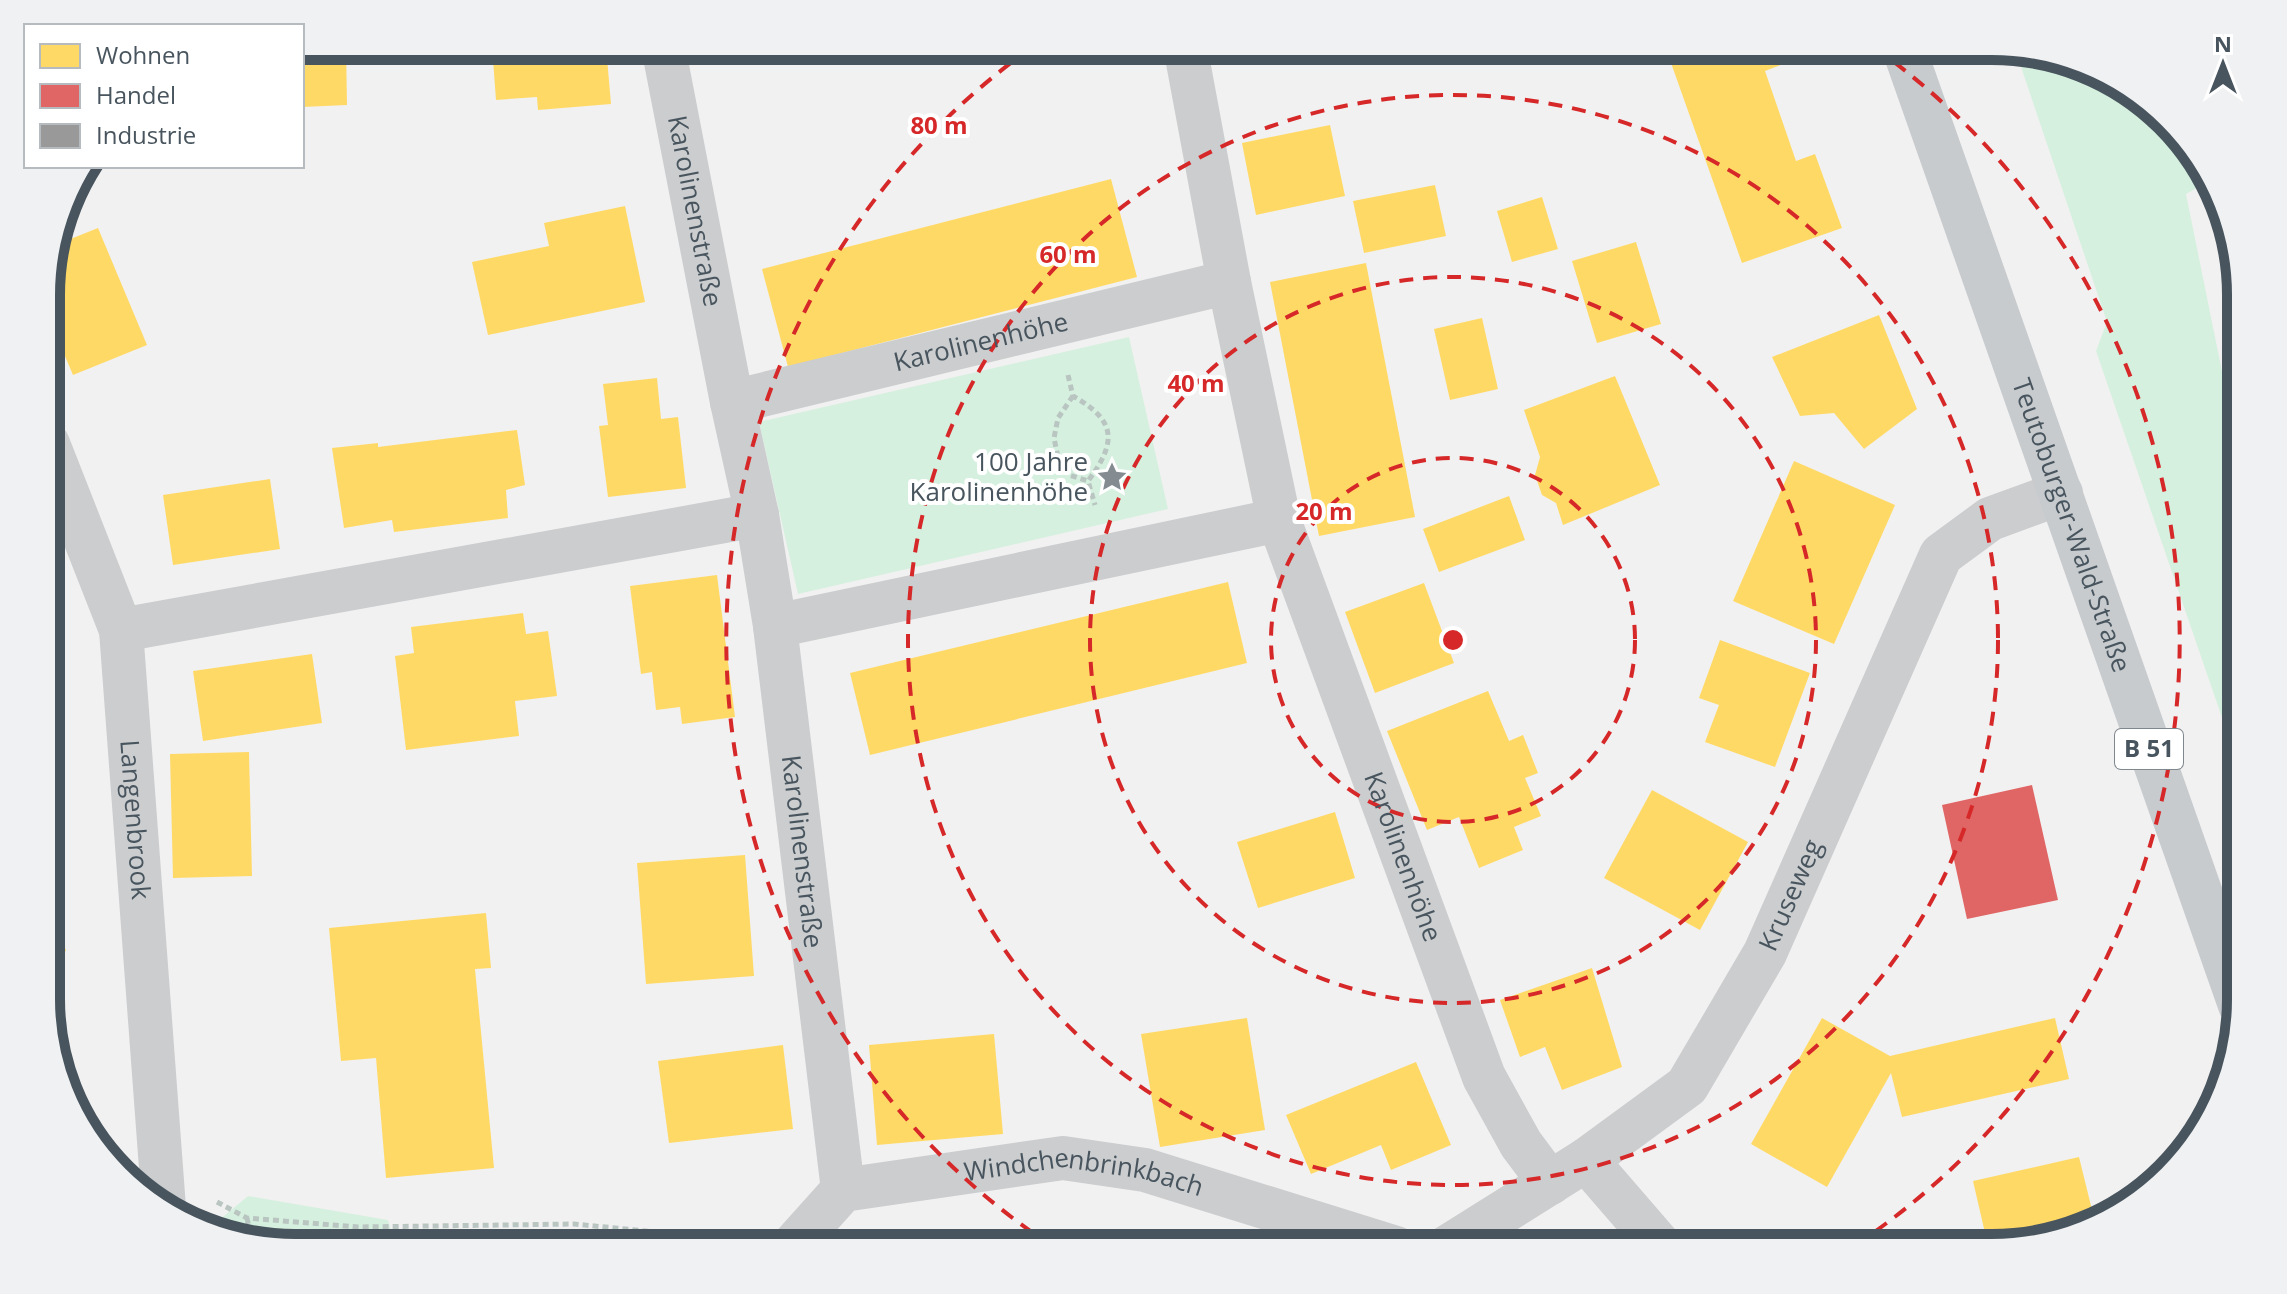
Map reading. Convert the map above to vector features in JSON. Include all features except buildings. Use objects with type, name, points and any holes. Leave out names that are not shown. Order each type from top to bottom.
[{"type":"main road","name":"Teutoburger-Wald-Straße","points":[[1908,60],[2226,965]]},
{"type":"street","name":"Karolinenhöhe","points":[[1188,60],[1229,282],[1279,520],[1484,1077],[1521,1144],[1550,1183]]},
{"type":"street","name":"Karolinenstraße","points":[[666,61],[757,515],[775,626],[843,1190]]},
{"type":"street","name":"Karolinenhöhe","points":[[732,402],[1229,282]]},
{"type":"street","name":"Langenbrook","points":[[60,475],[121,630],[163,1193]]},
{"type":"street","name":"Kruseweg","points":[[1469,1233],[1586,1160],[1687,1086],[1765,953],[1941,555],[1990,519],[2061,493]]},
{"type":"street","points":[[121,630],[757,515]]},
{"type":"street","points":[[775,626],[1279,520]]},
{"type":"street","name":"Windchenbrinkbach","points":[[843,1190],[1063,1158],[1145,1170],[1349,1233]]},
{"type":"street","points":[[1586,1160],[1649,1233]]},
{"type":"street","points":[[803,1234],[843,1190]]},
{"type":"path","points":[[1058,323],[1073,396],[1058,418],[1054,438],[1059,462],[1069,475],[1088,481]]},
{"type":"path","points":[[1073,396],[1089,405],[1106,423],[1108,443],[1104,460],[1088,481]]},
{"type":"path","points":[[1088,481],[1109,555]]},
{"type":"path","points":[[249,1229],[247,1218],[358,1227],[574,1224],[666,1234]]},
{"type":"green space","points":[[2019,62],[2053,68],[2110,91],[2169,140],[2200,186],[2186,194],[2226,391],[2226,729],[2096,351],[2107,322]]},
{"type":"green space","points":[[1129,337],[1168,509],[798,594],[759,422]]},
{"type":"green space","points":[[248,1196],[388,1220],[392,1234],[264,1232],[218,1221]]},
{"type":"place","name":"100 Jahre Karolinenhöhe","points":[[1112,477]]}]
